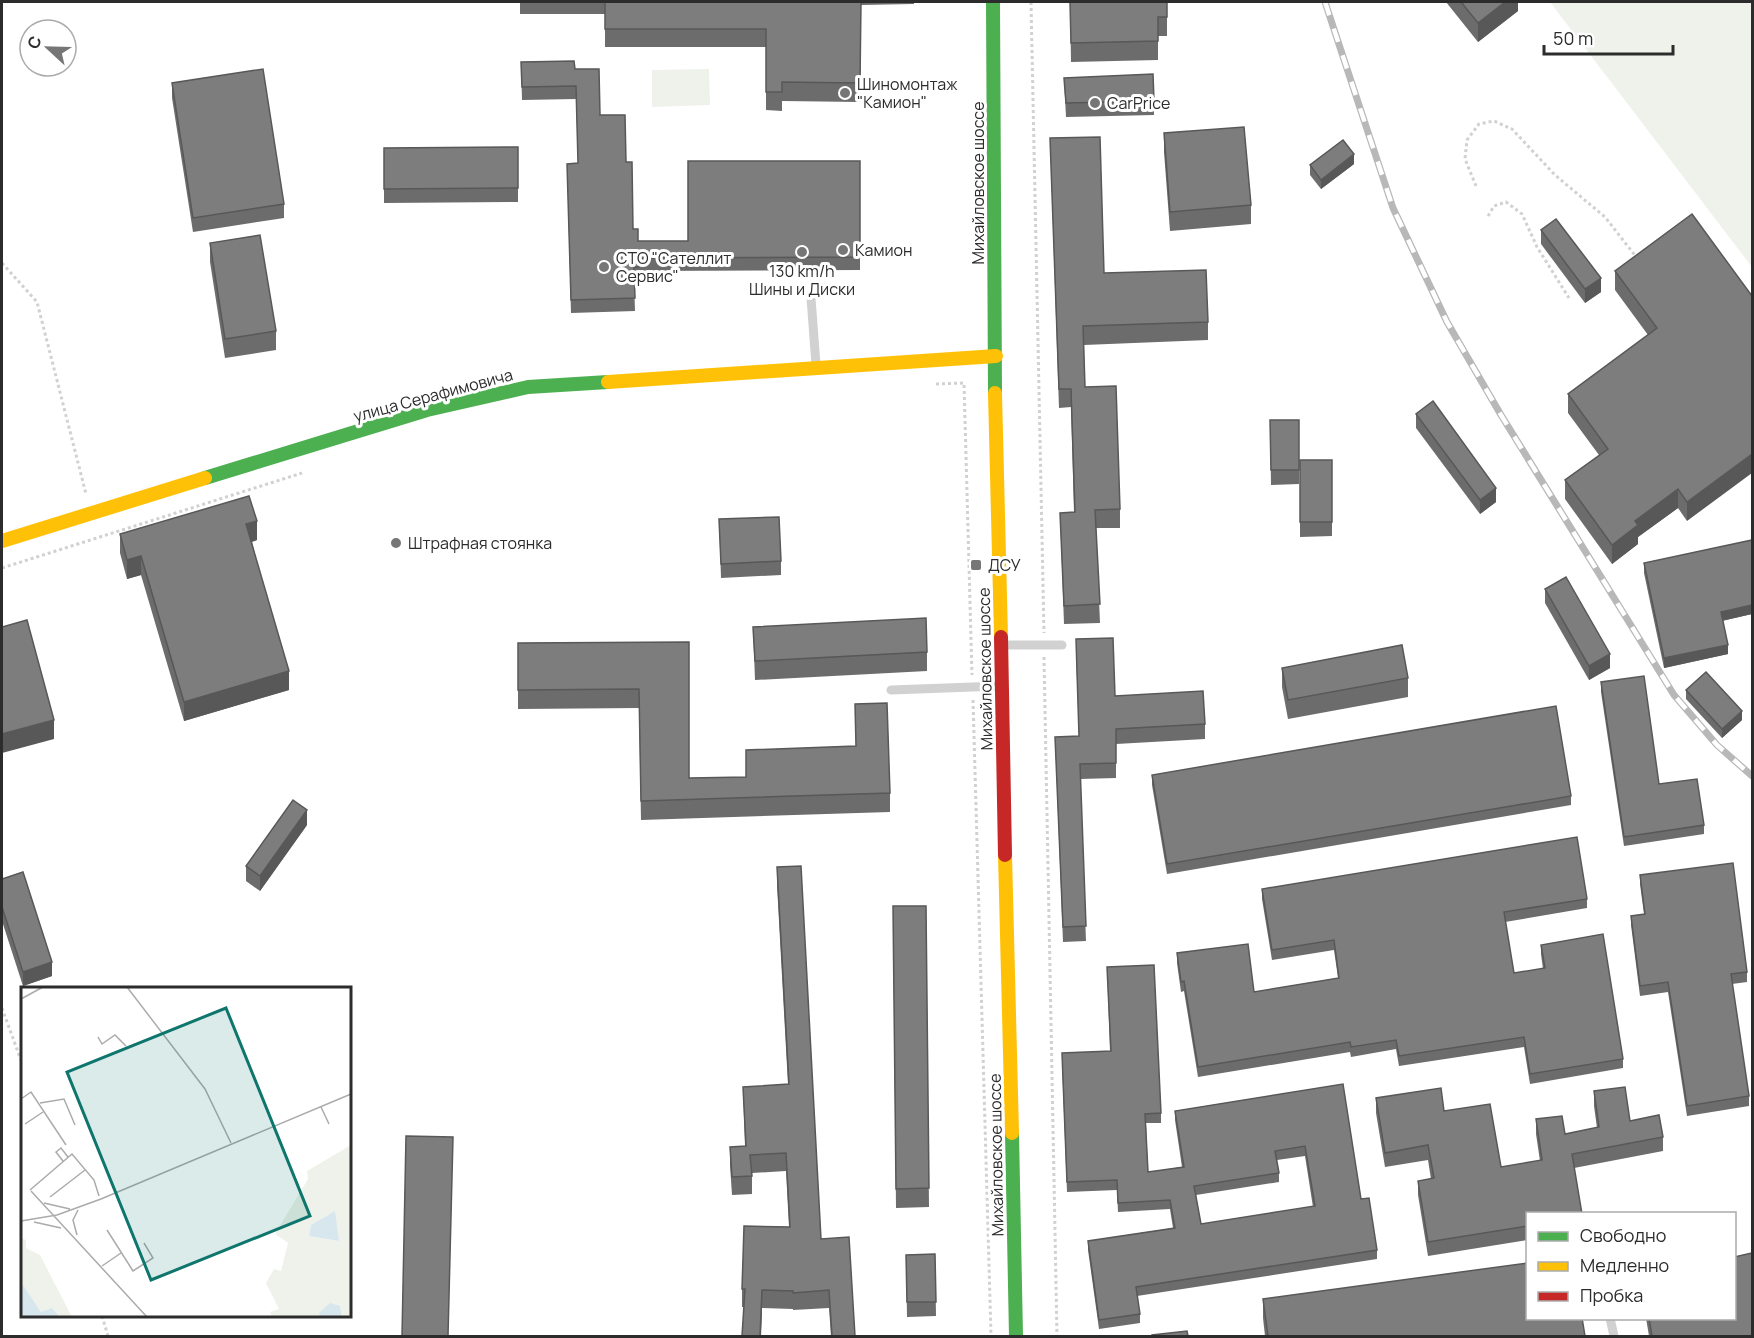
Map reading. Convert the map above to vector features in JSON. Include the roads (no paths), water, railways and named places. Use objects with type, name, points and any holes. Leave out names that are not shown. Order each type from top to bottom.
[{"type":"main road","name":"Михайловское шоссе","points":[[993,2],[995,383],[1016,1336]]},
{"type":"main road","name":"улица Серафимовича","points":[[2,541],[427,410],[528,387],[996,356]]},
{"type":"lane","points":[[811,298],[816,367]]},
{"type":"lane","points":[[1001,645],[1062,645]]},
{"type":"lane","points":[[891,690],[1002,686]]},
{"type":"lane","points":[[1610,1320],[1614,1336]]},
{"type":"railway","points":[[1325,2],[1393,208],[1447,322],[1501,415],[1674,695],[1717,745],[1752,776]]},
{"type":"place","name":"Шиномонтаж \"Камион\"","points":[[845,93]]},
{"type":"place","name":"CarPrice","points":[[1095,103]]},
{"type":"place","name":"Камион","points":[[843,250]]},
{"type":"place","name":"130 km/h Шины и Диски","points":[[802,252]]},
{"type":"place","name":"СТО \"Сателлит Сервис\"","points":[[604,267]]},
{"type":"place","name":"Штрафная стоянка","points":[[396,543]]},
{"type":"place","name":"ДСУ","points":[[976,565]]}]
